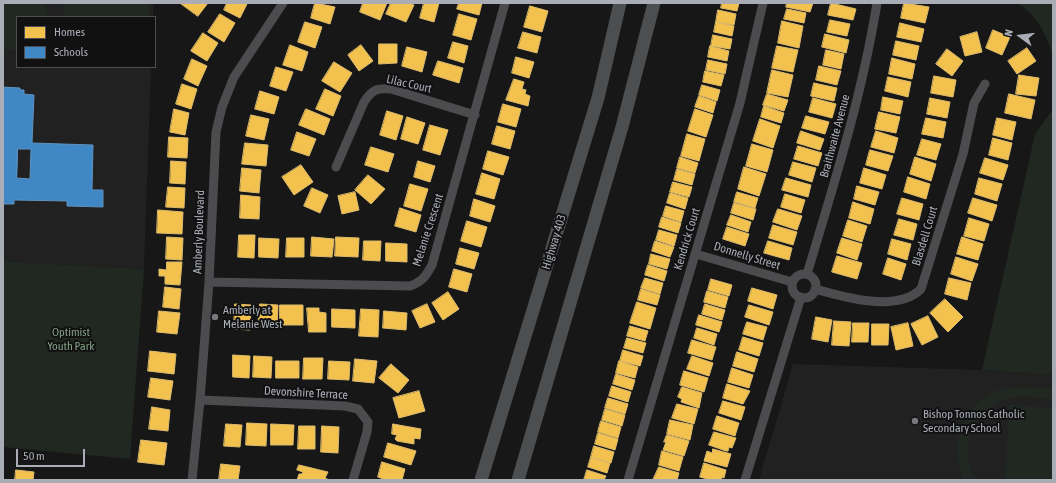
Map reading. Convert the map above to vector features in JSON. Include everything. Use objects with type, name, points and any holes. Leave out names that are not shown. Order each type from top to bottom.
[{"type":"highway","name":"Highway 403","points":[[481,480],[598,98],[620,3]]},
{"type":"highway","points":[[518,480],[622,127],[654,3]]},
{"type":"street","name":"Amberly Boulevard","points":[[192,480],[210,282],[216,132],[222,107],[234,77],[283,3]]},
{"type":"street","name":"Melanie Crescent","points":[[210,282],[410,286],[418,283],[426,276],[432,265],[505,3]]},
{"type":"street","name":"Kendrick Court","points":[[628,480],[742,98],[763,3]]},
{"type":"street","name":"Braithwaite Avenue","points":[[807,274],[849,135],[878,3]]},
{"type":"street","name":"Blasdell Court","points":[[815,289],[845,298],[889,301],[904,300],[915,295],[921,289],[963,154],[974,103],[985,84]]},
{"type":"street","name":"Lilac Court","points":[[336,167],[364,102],[370,93],[380,88],[402,93],[475,115]]},
{"type":"street","name":"Donnelly Street","points":[[696,254],[792,282]]},
{"type":"street","points":[[799,274],[807,274],[813,278],[816,285],[815,289],[811,295],[800,297],[792,290],[792,282],[799,274]]},
{"type":"street","points":[[745,480],[800,297]]},
{"type":"street","name":"Devonshire Terrace","points":[[200,400],[346,406],[358,409],[368,422],[367,432],[353,480]]},
{"type":"shaded area","points":[[3,3],[153,3],[153,16],[16,16],[16,68],[151,68],[144,269],[3,261]]},
{"type":"shaded area","name":"Bishop Tonnos Catholic Secondary School","points":[[793,364],[982,370],[1053,375],[1053,480],[759,480]]},
{"type":"green space","points":[[3,3],[45,4],[48,16],[16,16],[16,50],[3,49]]},
{"type":"green space","points":[[64,3],[149,3],[149,16],[63,16]]},
{"type":"green space","points":[[1015,3],[1053,3],[1053,55],[1041,27],[1032,15],[1020,5]]},
{"type":"green space","points":[[1053,109],[1053,375],[982,370],[1035,134]]},
{"type":"green space","name":"Optimist Youth Park","points":[[3,261],[144,269],[130,459],[3,447]]},
{"type":"green space","points":[[1023,387],[1053,388],[1053,399],[1015,397],[997,403],[986,410],[978,419],[968,442],[968,455],[971,468],[977,480],[964,480],[959,467],[957,454],[961,428],[967,415],[975,405],[986,396],[998,390]]},
{"type":"green space","points":[[1009,405],[1053,408],[1053,480],[1005,480]]},
{"type":"building: Homes","points":[[180,3],[208,3],[198,16]]},
{"type":"building: Homes","points":[[227,3],[247,4],[240,18],[224,10]]},
{"type":"building: Homes","points":[[315,3],[335,7],[330,24],[311,18]]},
{"type":"building: Homes","points":[[363,3],[387,3],[380,20],[360,12]]},
{"type":"building: Homes","points":[[391,3],[409,3],[414,5],[406,22],[386,14]]},
{"type":"building: Homes","points":[[424,3],[439,3],[434,22],[420,18]]},
{"type":"building: Homes","points":[[459,3],[482,3],[479,15],[457,9]]},
{"type":"building: Homes","points":[[722,3],[739,3],[737,11],[721,8]]},
{"type":"building: Homes","points":[[787,3],[813,3],[810,12],[786,7]]},
{"type":"building: Homes","points":[[831,3],[856,9],[853,20],[828,15]]},
{"type":"building: Homes","points":[[904,3],[929,7],[925,23],[901,18]]},
{"type":"building: Homes","points":[[530,6],[548,11],[542,32],[524,27]]},
{"type":"building: Homes","points":[[787,9],[806,13],[804,23],[784,19]]},
{"type":"building: Homes","points":[[718,10],[736,14],[734,25],[716,22]]},
{"type":"building: Homes","points":[[220,14],[235,23],[224,42],[208,32]]},
{"type":"building: Homes","points":[[459,14],[477,19],[471,40],[453,35]]},
{"type":"building: Homes","points":[[830,20],[850,24],[847,36],[827,32]]},
{"type":"building: Homes","points":[[782,21],[803,26],[799,48],[778,43]]},
{"type":"building: Homes","points":[[305,22],[322,27],[315,48],[298,42]]},
{"type":"building: Homes","points":[[716,22],[734,26],[732,36],[714,32]]},
{"type":"building: Homes","points":[[900,23],[924,29],[921,42],[897,37]]},
{"type":"building: Homes","points":[[993,30],[1010,37],[1002,55],[986,48]]},
{"type":"building: Homes","points":[[523,32],[541,37],[537,53],[518,48]]},
{"type":"building: Homes","points":[[977,32],[982,52],[965,56],[960,37]]},
{"type":"building: Homes","points":[[203,33],[218,43],[207,61],[191,51]]},
{"type":"building: Homes","points":[[825,34],[849,40],[846,53],[822,47]]},
{"type":"building: Homes","points":[[713,35],[732,39],[730,49],[711,46]]},
{"type":"building: Homes","points":[[896,41],[919,46],[916,60],[893,55]]},
{"type":"building: Homes","points":[[453,42],[468,46],[464,63],[448,58]]},
{"type":"building: Homes","points":[[379,44],[397,44],[397,63],[379,64]]},
{"type":"building: Homes","points":[[290,45],[308,52],[302,71],[283,65]]},
{"type":"building: Homes","points":[[361,45],[373,61],[359,71],[348,55]]},
{"type":"building: Homes","points":[[710,46],[729,51],[727,61],[708,57]]},
{"type":"building: Homes","points":[[777,46],[798,50],[793,72],[772,68]]},
{"type":"building: Homes","points":[[407,47],[427,52],[422,72],[402,66]]},
{"type":"building: Homes","points":[[1027,48],[1036,61],[1017,74],[1008,61]]},
{"type":"building: Homes","points":[[947,49],[963,61],[952,76],[936,64]]},
{"type":"building: Homes","points":[[826,50],[844,54],[841,69],[823,65]]},
{"type":"building: Homes","points":[[516,57],[534,62],[529,78],[512,73]]},
{"type":"building: Homes","points":[[892,58],[915,64],[912,79],[889,74]]},
{"type":"building: Homes","points":[[192,59],[207,66],[198,86],[184,79]]},
{"type":"building: Homes","points":[[708,60],[727,64],[725,74],[706,70]]},
{"type":"building: Homes","points":[[438,61],[463,68],[459,83],[433,75]]},
{"type":"building: Homes","points":[[334,62],[352,73],[340,92],[322,81]]},
{"type":"building: Homes","points":[[819,66],[841,71],[837,85],[816,80]]},
{"type":"building: Homes","points":[[276,67],[293,72],[286,91],[270,86]]},
{"type":"building: Homes","points":[[772,70],[793,75],[788,97],[767,93]]},
{"type":"building: Homes","points":[[705,71],[724,75],[721,86],[703,82]]},
{"type":"building: Homes","points":[[1019,75],[1039,78],[1036,96],[1016,94]]},
{"type":"building: Homes","points":[[934,76],[956,80],[953,97],[931,93]]},
{"type":"building: Homes","points":[[888,77],[911,82],[908,97],[885,91]]},
{"type":"building: Homes","points":[[514,79],[524,82],[522,89],[526,90],[525,94],[530,96],[528,106],[506,100]]},
{"type":"building: Homes","points":[[814,83],[837,88],[834,101],[811,96]]},
{"type":"building: Homes","points":[[182,84],[197,89],[191,109],[176,104]]},
{"type":"building: Homes","points":[[702,85],[720,90],[717,101],[699,95]]},
{"type":"building: Homes","points":[[325,89],[341,96],[333,116],[316,109]]},
{"type":"building: Homes","points":[[260,91],[279,97],[274,114],[255,109]]},
{"type":"building: Homes","points":[[767,94],[788,100],[784,111],[763,105]]},
{"type":"building: Homes","points":[[1009,94],[1035,100],[1031,119],[1005,113]]},
{"type":"building: Homes","points":[[699,96],[716,102],[713,113],[695,107]]},
{"type":"building: Homes","points":[[883,97],[903,101],[900,114],[881,110]]},
{"type":"building: Homes","points":[[813,98],[836,104],[832,118],[809,112]]},
{"type":"building: Homes","points":[[930,98],[950,102],[947,118],[927,114]]},
{"type":"building: Homes","points":[[503,104],[521,109],[516,127],[498,122]]},
{"type":"building: Homes","points":[[764,106],[784,113],[781,123],[761,117]]},
{"type":"building: Homes","points":[[174,109],[189,113],[185,135],[170,132]]},
{"type":"building: Homes","points":[[306,109],[330,119],[324,135],[299,125]]},
{"type":"building: Homes","points":[[695,109],[713,115],[706,137],[688,131]]},
{"type":"building: Homes","points":[[387,111],[403,116],[396,140],[380,135]]},
{"type":"building: Homes","points":[[879,112],[900,117],[896,133],[875,129]]},
{"type":"building: Homes","points":[[251,115],[269,119],[264,140],[246,136]]},
{"type":"building: Homes","points":[[806,116],[829,122],[825,134],[802,128]]},
{"type":"building: Homes","points":[[407,117],[425,123],[418,144],[401,139]]},
{"type":"building: Homes","points":[[926,118],[946,122],[943,138],[922,134]]},
{"type":"building: Homes","points":[[997,118],[1016,122],[1012,140],[993,135]]},
{"type":"building: Homes","points":[[760,119],[780,126],[773,148],[753,141]]},
{"type":"building: Homes","points":[[430,125],[448,130],[440,155],[423,150]]},
{"type":"building: Homes","points":[[497,126],[515,131],[510,149],[492,144]]},
{"type":"building: Homes","points":[[801,131],[824,139],[820,150],[797,143]]},
{"type":"building: Homes","points":[[876,131],[898,138],[894,153],[871,147]]},
{"type":"building: Homes","points":[[297,132],[316,139],[309,156],[291,150]]},
{"type":"building: Homes","points":[[687,134],[705,139],[699,161],[681,156]]},
{"type":"building: Homes","points":[[169,137],[188,138],[187,158],[168,157]]},
{"type":"building: Homes","points":[[993,138],[1012,143],[1008,160],[989,155]]},
{"type":"building: Homes","points":[[922,139],[941,144],[936,160],[917,155]]},
{"type":"building: Homes","points":[[245,143],[268,145],[266,166],[242,164]]},
{"type":"building: Homes","points":[[752,144],[773,150],[767,172],[746,166]]},
{"type":"building: Homes","points":[[798,146],[822,153],[818,166],[794,159]]},
{"type":"building: Homes","points":[[371,147],[394,154],[388,172],[365,165]]},
{"type":"building: Homes","points":[[870,150],[893,156],[888,171],[866,165]]},
{"type":"building: Homes","points":[[488,151],[509,157],[503,175],[483,169]]},
{"type":"building: Homes","points":[[680,157],[698,163],[695,173],[677,168]]},
{"type":"building: Homes","points":[[915,157],[936,164],[931,181],[910,174]]},
{"type":"building: Homes","points":[[985,158],[1008,165],[1003,180],[980,173]]},
{"type":"building: Homes","points":[[171,161],[186,162],[185,184],[170,183]]},
{"type":"building: Homes","points":[[418,161],[435,166],[430,182],[414,177]]},
{"type":"building: Homes","points":[[793,162],[816,168],[812,182],[789,175]]},
{"type":"building: Homes","points":[[301,165],[313,182],[294,195],[282,177]]},
{"type":"building: Homes","points":[[744,167],[766,174],[759,196],[738,189]]},
{"type":"building: Homes","points":[[242,168],[261,170],[259,193],[240,191]]},
{"type":"building: Homes","points":[[864,168],[886,175],[882,189],[860,183]]},
{"type":"building: Homes","points":[[677,169],[695,174],[692,185],[674,180]]},
{"type":"building: Homes","points":[[482,173],[500,179],[494,199],[476,194]]},
{"type":"building: Homes","points":[[368,175],[385,189],[371,204],[355,190]]},
{"type":"building: Homes","points":[[908,177],[930,184],[926,199],[904,192]]},
{"type":"building: Homes","points":[[786,178],[811,185],[808,197],[782,190]]},
{"type":"building: Homes","points":[[979,178],[1002,184],[997,201],[975,194]]},
{"type":"building: Homes","points":[[673,182],[692,187],[689,197],[670,192]]},
{"type":"building: Homes","points":[[410,184],[428,189],[421,211],[404,206]]},
{"type":"building: Homes","points":[[857,186],[879,192],[875,205],[854,199]]},
{"type":"building: Homes","points":[[168,187],[185,188],[184,208],[166,207]]},
{"type":"building: Homes","points":[[312,188],[328,195],[320,213],[304,206]]},
{"type":"building: Homes","points":[[355,192],[359,210],[342,214],[338,196]]},
{"type":"building: Homes","points":[[737,192],[758,198],[755,208],[734,202]]},
{"type":"building: Homes","points":[[670,193],[688,198],[685,209],[667,203]]},
{"type":"building: Homes","points":[[785,194],[805,200],[801,213],[781,207]]},
{"type":"building: Homes","points":[[241,195],[260,197],[259,219],[240,218]]},
{"type":"building: Homes","points":[[902,198],[923,204],[919,220],[897,214]]},
{"type":"building: Homes","points":[[973,198],[997,205],[992,221],[968,213]]},
{"type":"building: Homes","points":[[474,199],[495,206],[490,222],[470,216]]},
{"type":"building: Homes","points":[[853,202],[874,209],[870,224],[849,218]]},
{"type":"building: Homes","points":[[734,203],[756,209],[753,220],[731,213]]},
{"type":"building: Homes","points":[[666,206],[684,211],[681,222],[663,216]]},
{"type":"building: Homes","points":[[400,208],[421,215],[416,232],[395,226]]},
{"type":"building: Homes","points":[[778,209],[802,216],[797,230],[773,222]]},
{"type":"building: Homes","points":[[158,210],[183,212],[182,234],[157,233]]},
{"type":"building: Homes","points":[[731,215],[751,222],[748,232],[727,225]]},
{"type":"building: Homes","points":[[662,217],[681,223],[678,233],[659,227]]},
{"type":"building: Homes","points":[[969,218],[989,224],[984,241],[964,236]]},
{"type":"building: Homes","points":[[899,219],[917,224],[913,240],[894,235]]},
{"type":"building: Homes","points":[[848,220],[867,226],[862,242],[843,236]]},
{"type":"building: Homes","points":[[467,221],[487,227],[481,247],[461,241]]},
{"type":"building: Homes","points":[[773,225],[797,232],[793,245],[769,238]]},
{"type":"building: Homes","points":[[727,227],[749,234],[745,246],[723,239]]},
{"type":"building: Homes","points":[[659,230],[677,235],[674,246],[656,240]]},
{"type":"building: Homes","points":[[239,235],[255,235],[254,258],[238,257]]},
{"type":"building: Homes","points":[[167,237],[183,238],[182,260],[166,259]]},
{"type":"building: Homes","points":[[312,237],[334,239],[332,257],[311,256]]},
{"type":"building: Homes","points":[[336,237],[359,238],[358,257],[335,256]]},
{"type":"building: Homes","points":[[962,237],[983,244],[978,260],[957,254]]},
{"type":"building: Homes","points":[[259,238],[279,239],[278,258],[259,257]]},
{"type":"building: Homes","points":[[287,238],[304,238],[304,257],[286,257]]},
{"type":"building: Homes","points":[[842,238],[862,244],[857,260],[837,253]]},
{"type":"building: Homes","points":[[892,239],[911,244],[907,260],[888,254]]},
{"type":"building: Homes","points":[[364,241],[381,241],[380,261],[363,260]]},
{"type":"building: Homes","points":[[655,241],[674,247],[670,257],[652,251]]},
{"type":"building: Homes","points":[[768,241],[792,248],[789,260],[764,253]]},
{"type":"building: Homes","points":[[386,243],[407,244],[407,262],[386,261]]},
{"type":"building: Homes","points":[[460,248],[479,253],[474,269],[456,264]]},
{"type":"building: Homes","points":[[651,254],[670,259],[667,269],[649,264]]},
{"type":"building: Homes","points":[[837,256],[862,263],[857,279],[832,272]]},
{"type":"building: Homes","points":[[956,257],[978,264],[972,281],[951,274]]},
{"type":"building: Homes","points":[[888,258],[906,264],[901,280],[883,274]]},
{"type":"building: Homes","points":[[167,262],[182,262],[180,285],[165,284],[165,276],[159,276],[159,269],[166,270]]},
{"type":"building: Homes","points":[[648,265],[667,271],[664,281],[645,275]]},
{"type":"building: Homes","points":[[454,269],[472,274],[467,292],[449,287]]},
{"type":"building: Homes","points":[[645,278],[663,283],[660,294],[641,288]]},
{"type":"building: Homes","points":[[949,278],[971,283],[967,300],[945,294]]},
{"type":"building: Homes","points":[[711,279],[732,285],[729,296],[708,290]]},
{"type":"building: Homes","points":[[165,287],[181,289],[179,309],[163,307]]},
{"type":"building: Homes","points":[[752,288],[777,295],[773,309],[748,301]]},
{"type":"building: Homes","points":[[641,289],[660,295],[657,305],[638,300]]},
{"type":"building: Homes","points":[[707,291],[728,297],[725,308],[704,302]]},
{"type":"building: Homes","points":[[448,292],[459,309],[443,320],[432,303]]},
{"type":"building: Homes","points":[[945,299],[963,317],[948,332],[930,313]]},
{"type":"building: Homes","points":[[637,302],[656,308],[650,329],[630,323]]},
{"type":"building: Homes","points":[[235,304],[251,305],[250,330],[234,329]]},
{"type":"building: Homes","points":[[260,304],[278,305],[277,328],[258,327]]},
{"type":"building: Homes","points":[[427,304],[435,322],[420,328],[412,311]]},
{"type":"building: Homes","points":[[705,304],[725,310],[722,320],[702,314]]},
{"type":"building: Homes","points":[[280,305],[303,305],[303,325],[280,325]]},
{"type":"building: Homes","points":[[749,305],[773,312],[769,325],[745,317]]},
{"type":"building: Homes","points":[[307,308],[319,308],[319,312],[326,313],[326,332],[309,332]]},
{"type":"building: Homes","points":[[332,309],[355,310],[355,328],[332,327]]},
{"type":"building: Homes","points":[[361,309],[379,310],[378,337],[359,336]]},
{"type":"building: Homes","points":[[159,311],[180,313],[177,334],[157,332]]},
{"type":"building: Homes","points":[[384,311],[407,313],[406,330],[383,328]]},
{"type":"building: Homes","points":[[699,315],[722,322],[719,332],[696,325]]},
{"type":"building: Homes","points":[[928,316],[938,337],[922,345],[911,324]]},
{"type":"building: Homes","points":[[816,317],[832,320],[828,342],[812,339]]},
{"type":"building: Homes","points":[[834,321],[851,322],[849,346],[832,345]]},
{"type":"building: Homes","points":[[747,322],[767,327],[763,340],[743,334]]},
{"type":"building: Homes","points":[[853,323],[869,323],[868,342],[852,342]]},
{"type":"building: Homes","points":[[908,323],[913,346],[896,350],[891,327]]},
{"type":"building: Homes","points":[[872,324],[889,324],[888,345],[872,345]]},
{"type":"building: Homes","points":[[630,326],[648,331],[645,341],[627,336]]},
{"type":"building: Homes","points":[[697,328],[717,334],[714,345],[694,338]]},
{"type":"building: Homes","points":[[743,337],[763,343],[759,356],[739,350]]},
{"type":"building: Homes","points":[[627,338],[646,343],[643,353],[624,348]]},
{"type":"building: Homes","points":[[692,340],[716,347],[712,360],[688,353]]},
{"type":"building: Homes","points":[[623,350],[643,356],[640,366],[620,361]]},
{"type":"building: Homes","points":[[150,351],[176,354],[174,374],[148,371]]},
{"type":"building: Homes","points":[[737,352],[758,359],[754,372],[733,366]]},
{"type":"building: Homes","points":[[233,355],[250,356],[249,378],[233,377]]},
{"type":"building: Homes","points":[[254,356],[272,357],[271,378],[253,377]]},
{"type":"building: Homes","points":[[692,356],[713,363],[709,376],[687,369]]},
{"type":"building: Homes","points":[[304,358],[323,358],[322,379],[303,379]]},
{"type":"building: Homes","points":[[355,359],[377,361],[374,383],[353,381]]},
{"type":"building: Homes","points":[[276,361],[299,361],[299,378],[276,378]]},
{"type":"building: Homes","points":[[329,361],[350,362],[349,380],[328,379]]},
{"type":"building: Homes","points":[[619,361],[638,367],[635,378],[616,373]]},
{"type":"building: Homes","points":[[391,364],[409,380],[398,393],[379,378]]},
{"type":"building: Homes","points":[[732,368],[753,375],[749,388],[728,382]]},
{"type":"building: Homes","points":[[684,371],[708,378],[704,392],[680,385]]},
{"type":"building: Homes","points":[[616,374],[635,380],[632,390],[613,384]]},
{"type":"building: Homes","points":[[151,378],[173,381],[170,400],[148,397]]},
{"type":"building: Homes","points":[[727,384],[750,391],[743,404],[723,398]]},
{"type":"building: Homes","points":[[612,386],[631,392],[628,402],[609,396]]},
{"type":"building: Homes","points":[[682,387],[702,393],[699,408],[681,402],[682,399],[678,397]]},
{"type":"building: Homes","points":[[419,391],[425,411],[399,418],[393,398]]},
{"type":"building: Homes","points":[[608,398],[628,404],[625,414],[605,408]]},
{"type":"building: Homes","points":[[723,401],[745,407],[741,420],[719,413]]},
{"type":"building: Homes","points":[[677,404],[698,409],[694,424],[672,418]]},
{"type":"building: Homes","points":[[152,407],[170,410],[168,431],[149,429]]},
{"type":"building: Homes","points":[[605,409],[625,415],[622,426],[602,420]]},
{"type":"building: Homes","points":[[717,416],[739,423],[735,436],[713,429]]},
{"type":"building: Homes","points":[[670,420],[693,425],[690,440],[667,434]]},
{"type":"building: Homes","points":[[601,421],[621,427],[618,438],[598,432]]},
{"type":"building: Homes","points":[[247,423],[267,424],[266,446],[246,445]]},
{"type":"building: Homes","points":[[226,424],[242,425],[240,447],[224,446]]},
{"type":"building: Homes","points":[[271,424],[294,425],[293,445],[271,445]]},
{"type":"building: Homes","points":[[393,424],[421,429],[420,439],[414,438],[414,444],[397,441],[395,439],[397,435],[392,434]]},
{"type":"building: Homes","points":[[299,426],[315,426],[315,449],[298,449]]},
{"type":"building: Homes","points":[[322,426],[339,427],[338,453],[321,452]]},
{"type":"building: Homes","points":[[714,432],[736,438],[732,448],[729,447],[728,451],[726,451],[709,445]]},
{"type":"building: Homes","points":[[598,433],[618,439],[615,450],[595,444]]},
{"type":"building: Homes","points":[[667,435],[689,441],[684,456],[663,450]]},
{"type":"building: Homes","points":[[141,440],[167,443],[164,465],[138,462]]},
{"type":"building: Homes","points":[[388,443],[416,451],[411,465],[384,457]]},
{"type":"building: Homes","points":[[594,446],[614,452],[611,463],[591,457]]},
{"type":"building: Homes","points":[[713,449],[731,454],[727,467],[704,461],[707,451],[712,453]]},
{"type":"building: Homes","points":[[662,451],[683,457],[679,471],[659,465]]},
{"type":"building: Homes","points":[[591,457],[610,463],[607,473],[588,467]]},
{"type":"building: Homes","points":[[382,462],[405,469],[402,480],[386,480],[378,477]]},
{"type":"building: Homes","points":[[704,463],[726,470],[724,478],[722,477],[721,480],[711,480],[700,477]]},
{"type":"building: Homes","points":[[221,464],[240,466],[238,480],[219,480]]},
{"type":"building: Homes","points":[[299,465],[328,472],[325,478],[329,480],[297,480],[299,474],[302,474],[303,472],[297,470]]},
{"type":"building: Homes","points":[[659,467],[679,473],[677,480],[653,480]]},
{"type":"building: Homes","points":[[16,470],[34,472],[33,480],[15,480]]},
{"type":"building: Homes","points":[[587,470],[606,476],[604,480],[584,480]]},
{"type":"building: Schools","points":[[3,87],[20,88],[20,90],[24,90],[24,94],[34,95],[32,143],[93,145],[92,190],[103,190],[103,207],[67,206],[67,201],[14,200],[14,204],[3,204]],"holes":[[[18,149],[31,149],[30,179],[17,178]]]},
{"type":"place","name":"Amberly at Melanie West","points":[[215,317]]},
{"type":"place","name":"Bishop Tonnos Catholic Secondary School","points":[[915,421]]}]
